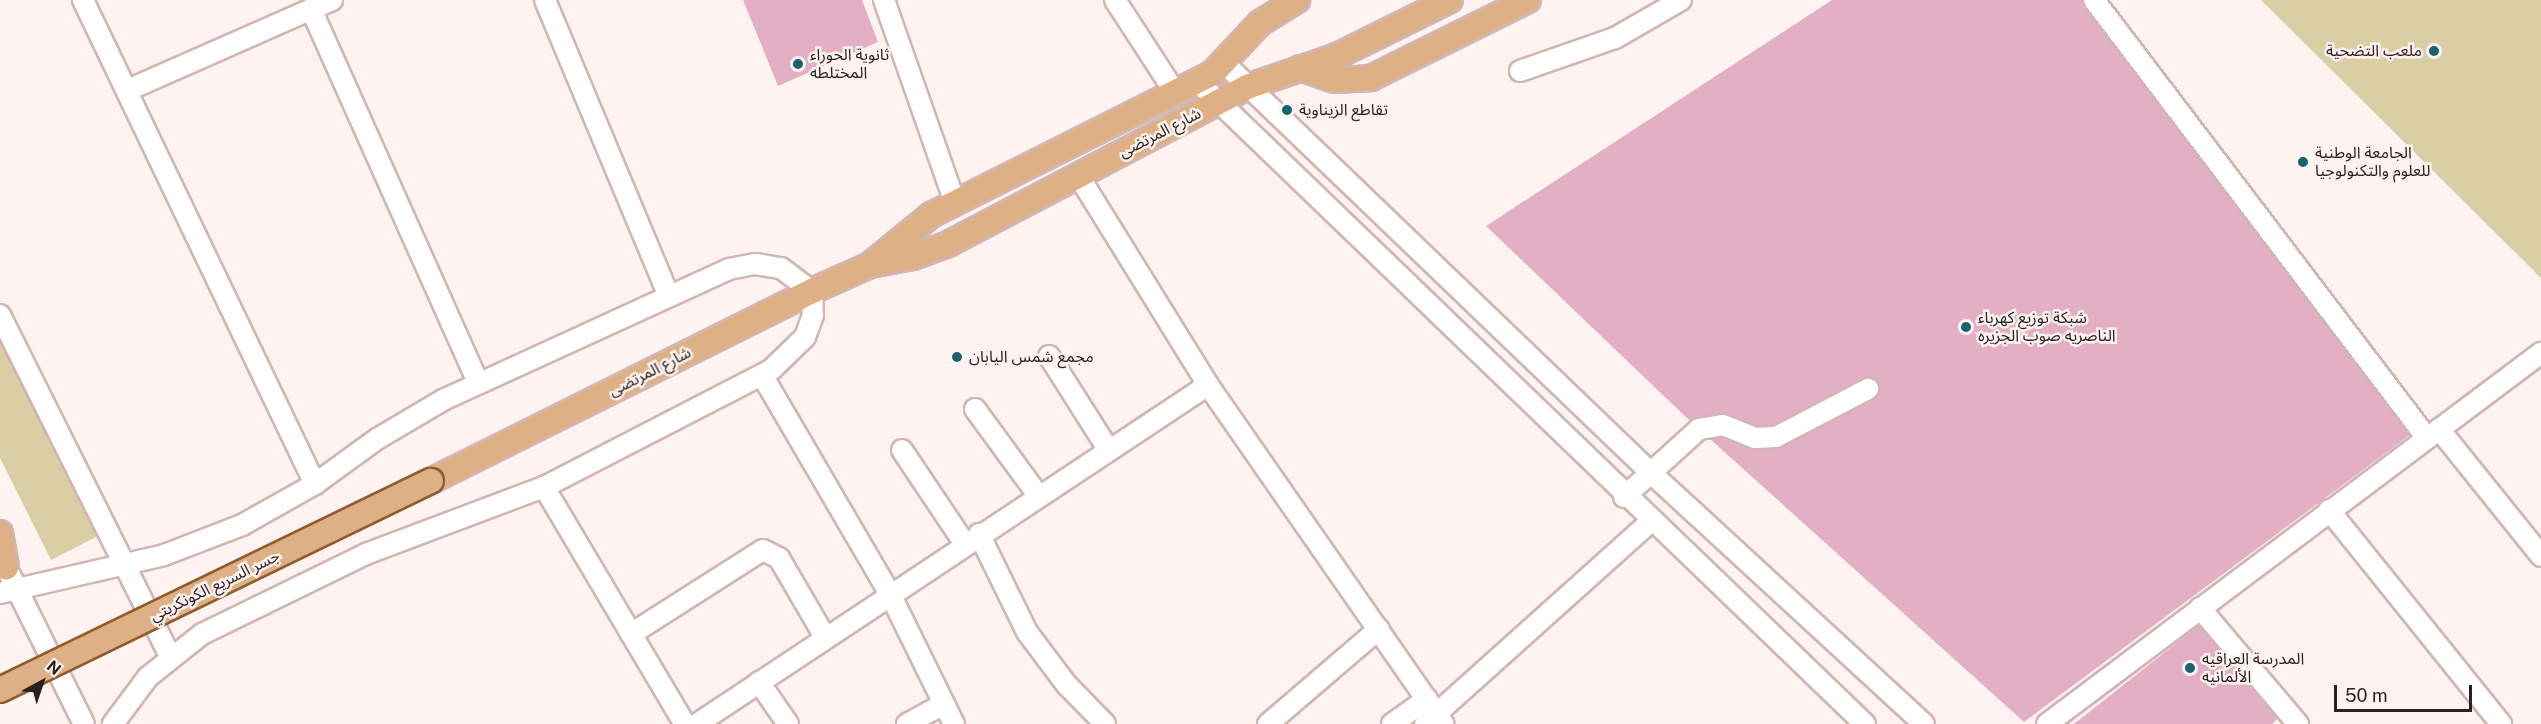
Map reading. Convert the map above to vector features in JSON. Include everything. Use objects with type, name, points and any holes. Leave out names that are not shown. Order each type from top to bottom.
[{"type":"main road","name":"شارع المرتضى","points":[[870,265],[907,231],[956,203],[1198,82],[1225,64],[1260,24],[1297,0]]},
{"type":"main road","name":"شارع المرتضى","points":[[431,481],[812,291],[870,265],[931,252],[1247,87],[1373,40],[1450,0]]},
{"type":"main road","points":[[1300,68],[1335,80],[1371,78],[1528,0]]},
{"type":"main road","name":"جسر السريع الكونكريتي","points":[[0,690],[431,481]]},
{"type":"main road","points":[[0,533],[5,577]]},
{"type":"street","points":[[83,0],[315,484]]},
{"type":"street","points":[[128,90],[332,0]]},
{"type":"street","points":[[545,0],[669,296]]},
{"type":"street","points":[[884,0],[956,203]]},
{"type":"street","points":[[1115,0],[1176,94]]},
{"type":"street","points":[[1521,71],[1615,38],[1680,0]]},
{"type":"street","points":[[2094,0],[2433,434],[2541,556]]},
{"type":"street","points":[[311,9],[478,383]]},
{"type":"street","points":[[1225,64],[1650,472],[1924,724]]},
{"type":"street","points":[[1198,82],[1624,497],[1864,724]]},
{"type":"street","points":[[1078,175],[1208,384],[1379,629],[1433,715]]},
{"type":"street","points":[[84,724],[5,577],[124,566],[242,525],[315,484],[410,418],[478,383],[729,269],[755,264],[786,271],[812,291],[813,315],[805,337],[790,356],[762,375],[544,487],[366,554],[202,634],[170,656],[148,677],[113,724]]},
{"type":"street","points":[[0,315],[170,656]]},
{"type":"street","points":[[2047,724],[2541,353]]},
{"type":"street","points":[[1049,356],[1108,449]]},
{"type":"street","points":[[762,375],[890,594],[954,724]]},
{"type":"street","points":[[697,724],[1208,384]]},
{"type":"street","points":[[1624,497],[1699,429],[1723,425],[1756,438],[1776,437],[1868,389]]},
{"type":"street","points":[[975,409],[1038,495]]},
{"type":"street","points":[[902,450],[972,539],[1028,632],[1066,684],[1105,724]]},
{"type":"street","points":[[544,487],[685,724]]},
{"type":"street","points":[[2329,510],[2501,724]]},
{"type":"street","points":[[1392,724],[1433,715],[1650,522]]},
{"type":"street","points":[[631,634],[763,550],[778,558],[825,637]]},
{"type":"street","points":[[2200,608],[2298,724]]},
{"type":"street","points":[[1268,724],[1379,629]]},
{"type":"street","points":[[759,682],[788,724]]},
{"type":"street","points":[[907,724],[944,704]]},
{"type":"shaded area","points":[[2261,0],[2541,0],[2541,278]]},
{"type":"shaded area","points":[[0,331],[98,536],[51,560],[0,458]]},
{"type":"building","name":"ثانوية الحوراء المختلطه","points":[[743,0],[862,0],[878,42],[778,86]]},
{"type":"building","name":"شبكة توزيع كهرباء الناصريه صوب الجزيره","points":[[1832,0],[2082,0],[2410,435],[2024,722],[1710,439],[1722,437],[1756,450],[1781,448],[1874,399],[1880,390],[1875,379],[1862,378],[1773,425],[1758,426],[1722,413],[1690,421],[1486,226]]},
{"type":"building","name":"المدرسة العراقيه الألمانيه","points":[[2199,625],[2278,718],[2272,724],[2074,724]]},
{"type":"place","name":"ملعب التضحية","points":[[2434,51]]},
{"type":"place","name":"ثانوية الحوراء المختلطه","points":[[798,64]]},
{"type":"place","name":"تقاطع الزيناوية","points":[[1287,110]]},
{"type":"place","name":"الجامعة الوطنية للعلوم والتكنولوجيا","points":[[2303,162]]},
{"type":"place","name":"شبكة توزيع كهرباء الناصريه صوب الجزيره","points":[[1966,327]]},
{"type":"place","name":"مجمع شمس اليابان","points":[[957,357]]},
{"type":"place","name":"المدرسة العراقيه الألمانيه","points":[[2190,668]]}]
